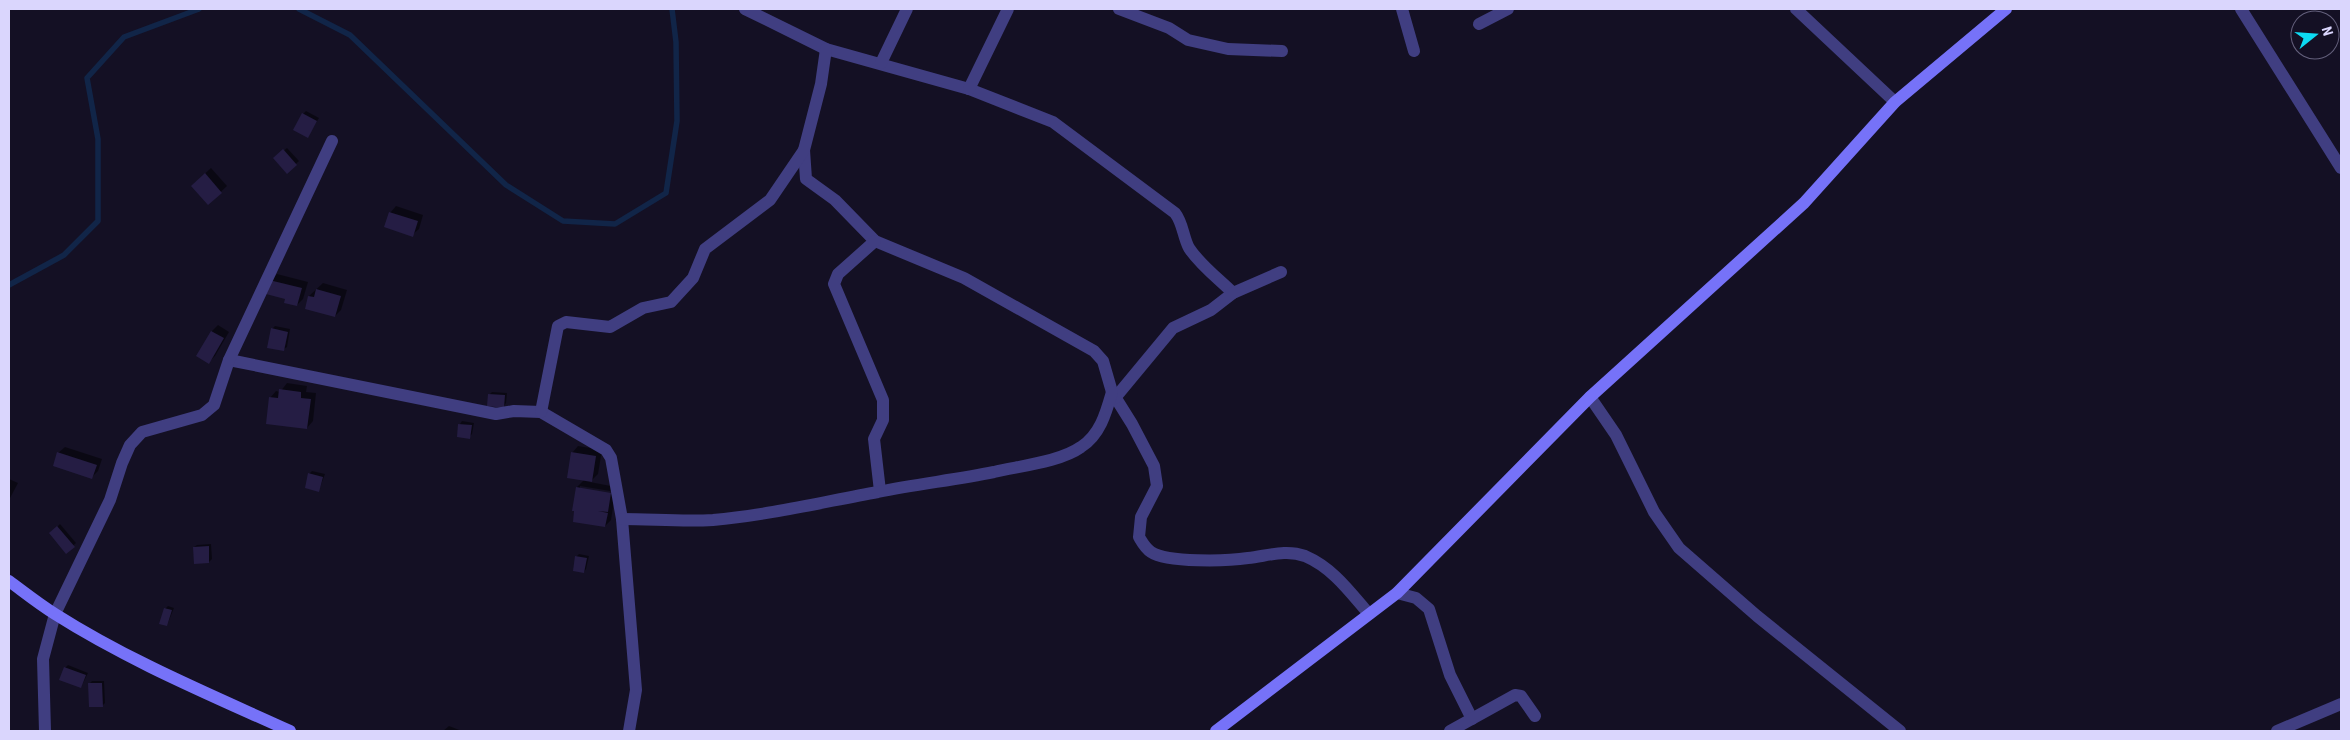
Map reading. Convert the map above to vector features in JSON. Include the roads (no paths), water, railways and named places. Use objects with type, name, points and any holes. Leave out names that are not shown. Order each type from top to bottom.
[{"type":"street","points":[[744,9],[826,48],[969,89],[1053,122],[1175,212],[1180,218],[1185,241],[1191,251],[1233,293]]},
{"type":"street","points":[[880,63],[907,9]]},
{"type":"street","points":[[969,89],[1008,9]]},
{"type":"street","points":[[1119,9],[1169,28],[1188,40],[1228,49],[1282,51]]},
{"type":"street","points":[[1402,9],[1414,52]]},
{"type":"street","points":[[1479,24],[1508,9]]},
{"type":"street","points":[[1796,9],[1895,102]]},
{"type":"street","points":[[1216,731],[1397,593],[1590,397],[1804,202],[1895,102],[2006,9]]},
{"type":"street","points":[[2241,9],[2341,168]]},
{"type":"street","points":[[826,48],[820,84],[804,150],[806,180],[836,200],[875,241],[964,278],[1082,344],[1103,362],[1114,395],[1154,466],[1157,486],[1141,516],[1139,537],[1151,552],[1172,559],[1246,558],[1281,552],[1303,556],[1322,565],[1336,576],[1369,614]]},
{"type":"street","points":[[45,731],[43,659],[55,614],[110,500],[130,445],[142,432],[202,414],[214,405],[230,360],[332,141]]},
{"type":"street","points":[[541,412],[558,326],[566,322],[610,327],[642,308],[671,302],[693,278],[705,249],[770,200],[804,150]]},
{"type":"street","points":[[875,241],[838,274],[834,284],[883,400],[883,420],[874,438],[880,491]]},
{"type":"street","points":[[622,519],[712,520],[783,511],[880,491],[944,482],[1068,454],[1090,440],[1105,417],[1114,395],[1173,328],[1211,310],[1233,293],[1281,272]]},
{"type":"street","points":[[230,360],[496,414],[541,412],[606,450],[611,458],[622,519],[636,690],[629,731]]},
{"type":"street","points":[[1590,397],[1616,434],[1654,512],[1679,548],[1757,616],[1900,731]]},
{"type":"street","points":[[1105,417],[1132,424]]},
{"type":"street","points":[[9,581],[55,614],[130,656],[290,731]]},
{"type":"street","points":[[1397,593],[1416,598],[1429,609],[1450,675],[1472,718]]},
{"type":"street","points":[[1450,731],[1515,695],[1521,696],[1535,716]]},
{"type":"street","points":[[2276,731],[2341,704]]},
{"type":"waterway","points":[[9,285],[64,255],[98,221],[98,139],[87,78],[124,37],[199,9]]},
{"type":"waterway","points":[[299,9],[350,35],[506,185],[563,221],[615,224],[666,193],[677,121],[676,42],[672,9]]}]
